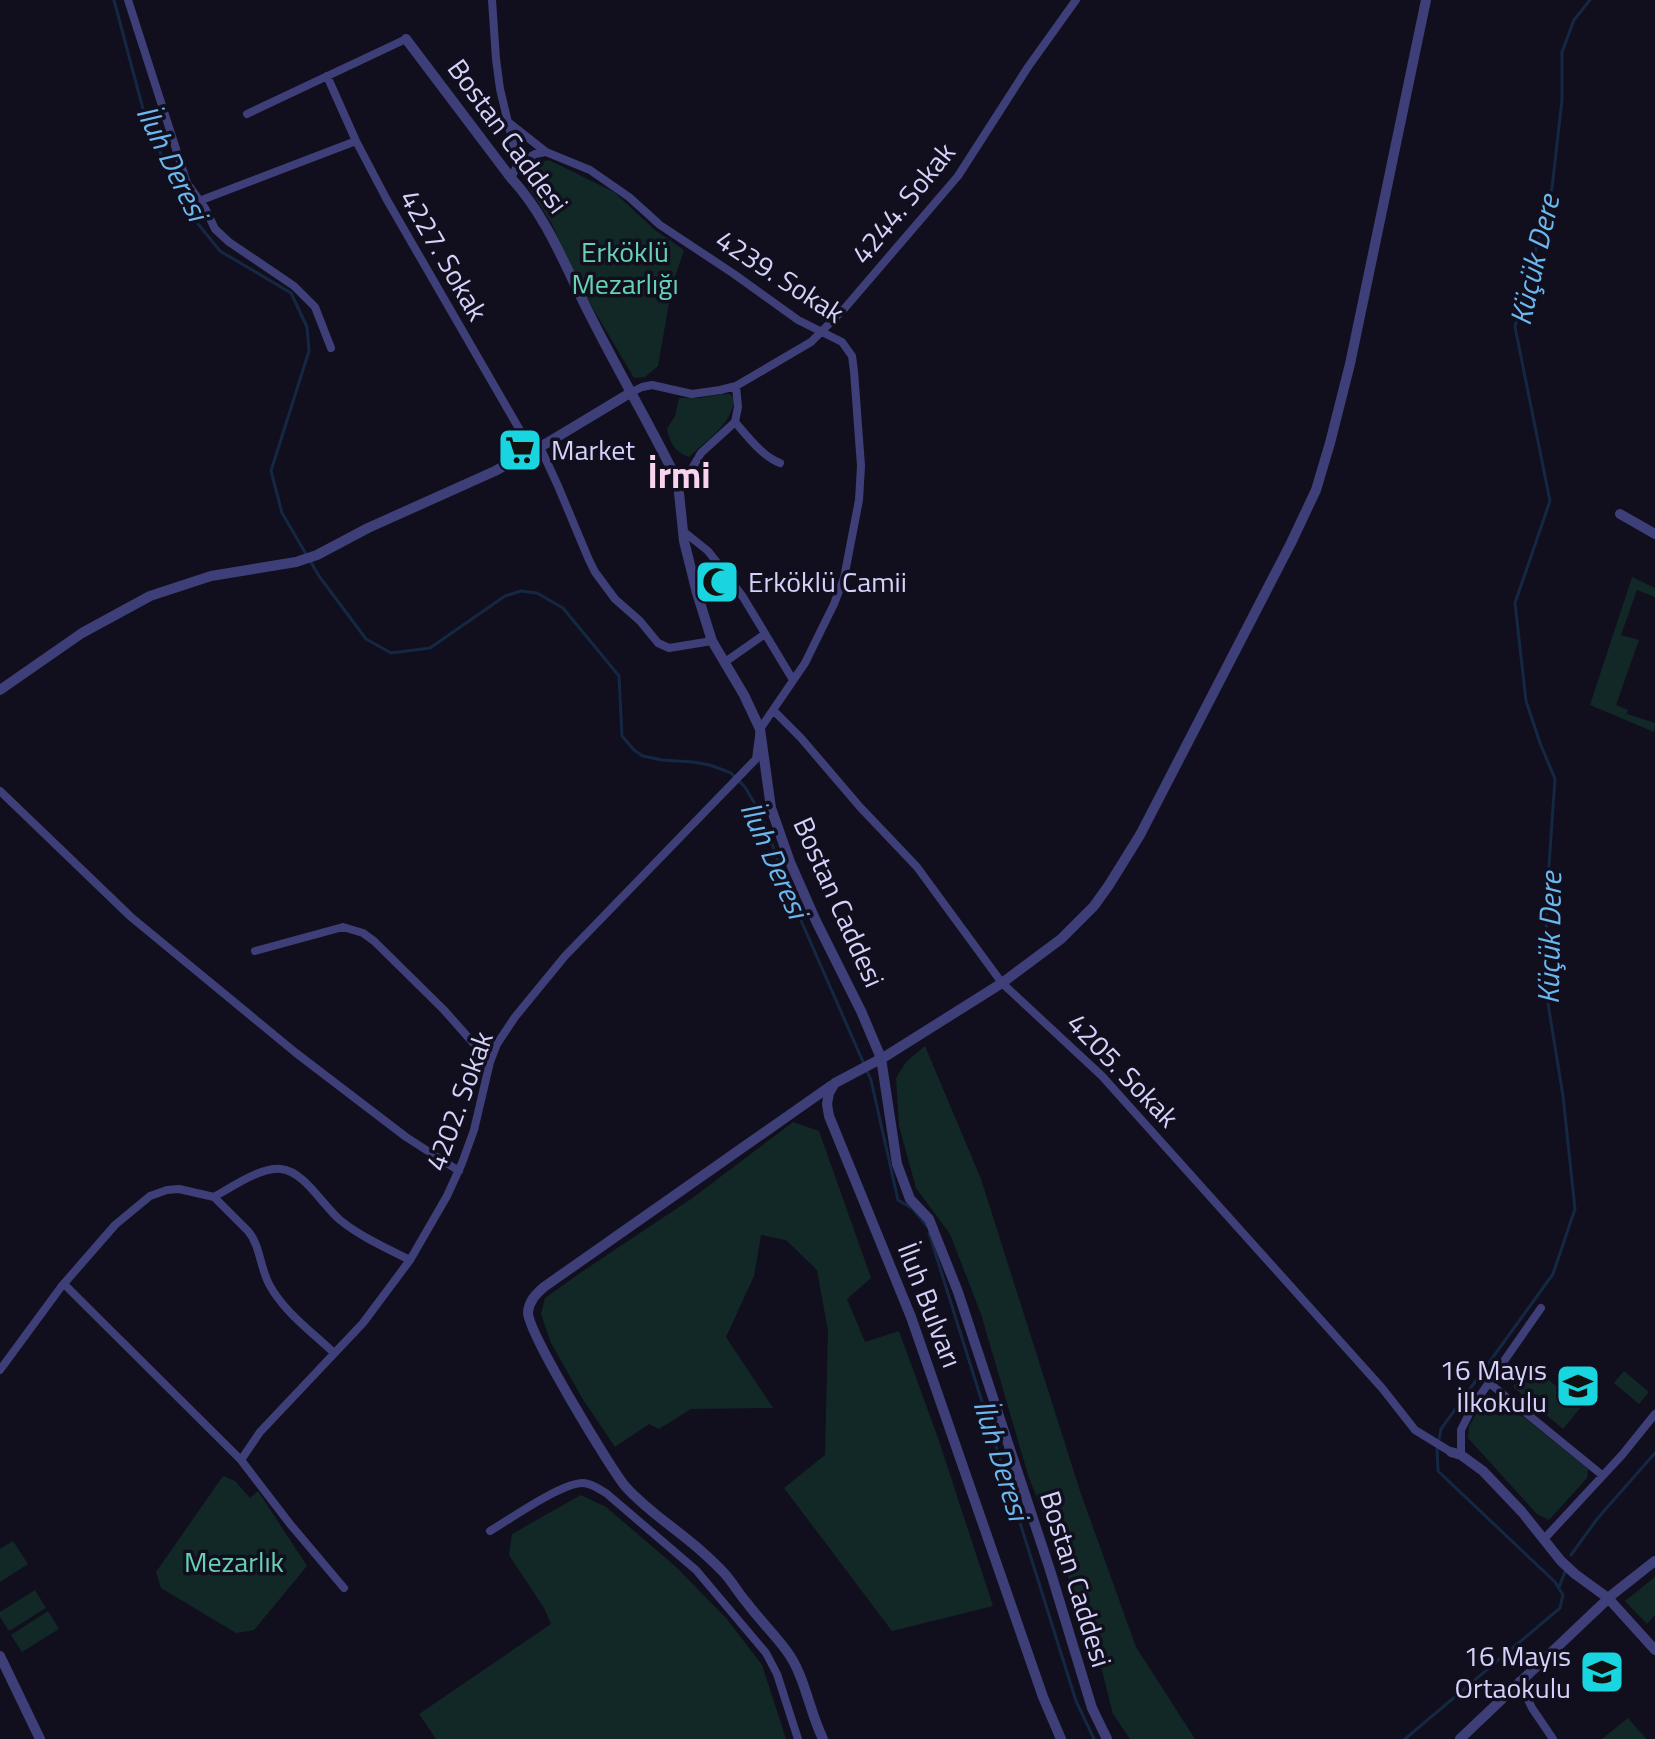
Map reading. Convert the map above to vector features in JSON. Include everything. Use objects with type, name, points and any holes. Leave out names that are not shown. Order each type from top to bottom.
[{"type":"street","points":[[128,0],[187,183],[215,229],[294,286],[315,307],[331,348]]},
{"type":"street","points":[[492,0],[500,89],[518,164]]},
{"type":"street","name":"4244. Sokak","points":[[630,393],[652,385],[692,394],[736,386],[811,342],[887,261],[958,176],[1028,67],[1076,0]]},
{"type":"street","points":[[823,1739],[795,1665],[786,1650],[727,1575],[618,1477],[532,1328],[528,1315],[530,1303],[544,1287],[835,1083],[1002,983],[1061,939],[1094,906],[1109,885],[1140,835],[1197,727],[1316,490],[1350,364],[1426,0]]},
{"type":"street","points":[[247,114],[406,39]]},
{"type":"street","name":"Bostan Caddesi","points":[[406,39],[527,196],[545,224],[678,483],[689,565],[712,641],[760,729],[771,808],[816,921],[861,1011],[878,1060],[897,1164],[910,1199],[929,1219],[958,1292],[1092,1708],[1107,1739]]},
{"type":"street","name":"4227. Sokak","points":[[327,76],[356,141],[393,210],[558,486],[595,572],[615,599],[640,621],[658,643],[669,648],[712,641]]},
{"type":"street","name":"4239. Sokak","points":[[508,122],[546,152],[590,170],[629,197],[660,225],[798,320],[842,342],[852,356],[861,466],[859,500],[844,578],[805,663],[760,729],[756,759],[741,774]]},
{"type":"street","points":[[199,201],[356,141]]},
{"type":"street","points":[[511,178],[518,164],[535,154],[546,152]]},
{"type":"street","points":[[678,483],[690,472],[701,453],[735,422],[738,407],[736,386]]},
{"type":"street","points":[[0,690],[82,633],[150,596],[211,576],[296,562],[317,555],[368,528],[495,471],[630,393]]},
{"type":"street","points":[[735,422],[762,452],[780,463]]},
{"type":"street","points":[[1620,514],[1655,534]]},
{"type":"street","points":[[683,531],[708,551],[743,597],[793,680]]},
{"type":"street","points":[[725,662],[765,634]]},
{"type":"street","name":"4205. Sokak","points":[[773,710],[917,867],[1002,983],[1066,1040],[1128,1103],[1382,1388],[1415,1430],[1456,1453]]},
{"type":"street","name":"4202. Sokak","points":[[241,1460],[260,1432],[363,1323],[410,1260],[459,1171],[474,1130],[490,1062],[497,1044],[515,1017],[565,956],[741,774]]},
{"type":"street","points":[[0,791],[131,917],[296,1053],[406,1137],[459,1171]]},
{"type":"street","points":[[255,951],[343,927],[363,933],[444,1010],[490,1062]]},
{"type":"street","name":"İluh Bulvarı","points":[[835,1083],[829,1093],[829,1116],[911,1317],[1037,1682],[1061,1739]]},
{"type":"street","points":[[214,1197],[262,1171],[291,1171],[341,1221],[366,1238],[410,1260]]},
{"type":"street","points":[[0,1370],[64,1284],[115,1225],[150,1196],[179,1189],[214,1197],[253,1237],[263,1270],[279,1299],[334,1353]]},
{"type":"street","points":[[64,1284],[241,1460],[344,1588]]},
{"type":"street","points":[[1541,1308],[1474,1404],[1461,1430],[1456,1453],[1483,1471],[1545,1538],[1561,1561],[1608,1598],[1655,1650]]},
{"type":"street","points":[[1488,1382],[1602,1475]]},
{"type":"street","points":[[1545,1538],[1622,1455],[1655,1414]]},
{"type":"street","points":[[490,1531],[576,1484],[592,1485],[606,1493],[696,1570],[766,1653],[777,1674],[798,1739]]},
{"type":"street","points":[[1463,1738],[1608,1598],[1655,1561]]},
{"type":"street","points":[[0,1656],[40,1739]]},
{"type":"street","points":[[1519,1681],[1532,1708],[1553,1739]]},
{"type":"green space","name":"Erköklü Mezarlığı","points":[[549,160],[614,192],[655,230],[684,250],[672,286],[658,366],[645,377],[634,378],[578,283],[552,224],[528,187],[531,164]]},
{"type":"green space","points":[[730,394],[734,399],[724,424],[689,457],[677,450],[667,429],[675,416],[679,398]]},
{"type":"green space","points":[[1632,577],[1655,588],[1655,597],[1637,590],[1621,635],[1639,640],[1616,705],[1628,710],[1627,714],[1655,723],[1654,732],[1590,705]]},
{"type":"green space","points":[[925,1046],[981,1179],[1080,1491],[1136,1647],[1195,1739],[1130,1739],[1113,1714],[1097,1651],[1028,1475],[981,1314],[950,1234],[916,1188],[899,1126],[896,1078],[906,1062]]},
{"type":"green space","points":[[793,1122],[819,1131],[871,1278],[847,1299],[865,1342],[899,1331],[993,1606],[892,1631],[784,1488],[825,1455],[828,1331],[817,1270],[786,1240],[761,1235],[754,1276],[726,1337],[773,1408],[691,1409],[659,1429],[649,1424],[615,1447],[551,1343],[541,1314],[545,1298],[691,1199]]},
{"type":"green space","points":[[1531,1365],[1581,1407],[1563,1429],[1513,1387]]},
{"type":"green space","points":[[1624,1371],[1649,1392],[1639,1404],[1614,1383]]},
{"type":"green space","points":[[1486,1398],[1492,1398],[1525,1418],[1588,1469],[1587,1478],[1549,1520],[1537,1514],[1468,1438],[1469,1426]]},
{"type":"green space","name":"Mezarlık","points":[[223,1476],[235,1481],[250,1498],[258,1491],[307,1566],[254,1630],[236,1633],[161,1588],[156,1572]]},
{"type":"green space","points":[[581,1495],[606,1507],[675,1566],[726,1618],[762,1665],[786,1739],[436,1739],[419,1714],[551,1624],[509,1555],[512,1534]]},
{"type":"green space","points":[[13,1541],[28,1564],[0,1582],[0,1549]]},
{"type":"green space","points":[[1655,1577],[1655,1615],[1647,1624],[1625,1601]]},
{"type":"green space","points":[[35,1590],[46,1608],[9,1631],[0,1612]]},
{"type":"green space","points":[[48,1611],[59,1629],[22,1652],[11,1635]]},
{"type":"green space","points":[[1628,1718],[1646,1739],[1602,1739]]},
{"type":"waterway","name":"İluh Deresi","points":[[114,0],[147,124],[186,209],[220,251],[291,293],[307,327],[309,351],[271,471],[282,513],[319,576],[366,639],[391,653],[430,648],[505,596],[521,591],[537,593],[563,608],[619,676],[622,736],[634,750],[643,756],[662,760],[710,765],[731,773],[745,787],[762,816],[792,900],[864,1064]]},
{"type":"waterway","name":"Küçük Dere","points":[[1439,1440],[1441,1429],[1553,1274],[1575,1209],[1563,1096],[1545,985],[1547,894],[1555,779],[1526,701],[1515,603],[1550,501],[1515,327],[1552,188],[1562,100],[1562,52],[1574,20],[1590,0]]},
{"type":"waterway","name":"İluh Deresi","points":[[867,1071],[898,1200],[913,1209],[927,1226]]},
{"type":"waterway","name":"İluh Deresi","points":[[929,1233],[1076,1701],[1094,1739]]},
{"type":"waterway","name":"Küçük Dere","points":[[1405,1739],[1560,1608],[1563,1595],[1555,1582],[1438,1471],[1437,1448]]},
{"type":"waterway","points":[[1571,1555],[1597,1519],[1655,1453]]},
{"type":"waterway","points":[[1559,1587],[1565,1572]]},
{"type":"place","name":"Market","points":[[520,450]]},
{"type":"place","name":"Erköklü Camii","points":[[717,582]]},
{"type":"place","name":"16 Mayıs İlkokulu","points":[[1578,1386]]},
{"type":"place","name":"16 Mayıs Ortaokulu","points":[[1602,1672]]},
{"type":"district","name":"İrmi","points":[[679,475]]}]
